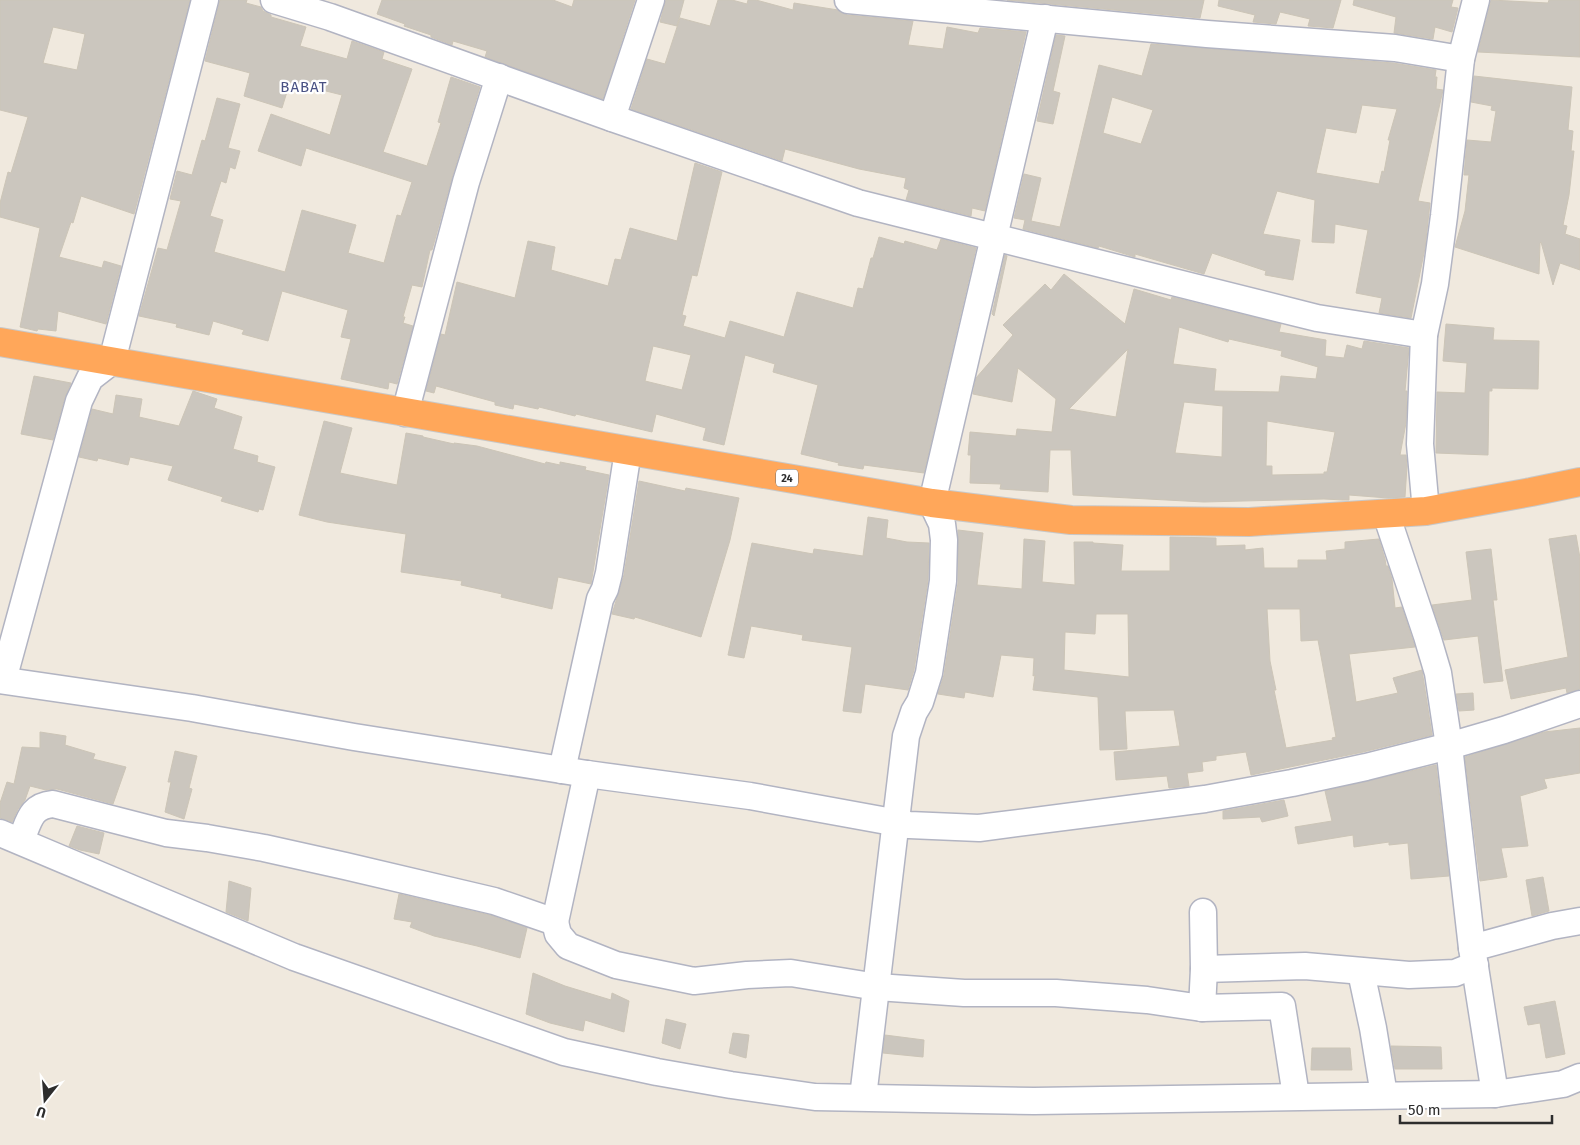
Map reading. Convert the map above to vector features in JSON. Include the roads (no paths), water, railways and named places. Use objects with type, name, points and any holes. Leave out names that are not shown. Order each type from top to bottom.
[{"type":"highway","name":"24","points":[[0,342],[932,503],[1071,520],[1249,522],[1386,514],[1426,511],[1580,482]]},
{"type":"street","points":[[205,0],[112,361],[90,378],[79,401],[2,680],[192,708],[354,737],[574,772],[750,796],[917,826],[979,828],[1205,799],[1366,767],[1504,730],[1580,704]]},
{"type":"street","points":[[274,0],[330,17],[612,118],[858,203],[1317,318],[1424,335]]},
{"type":"street","points":[[612,118],[651,0]]},
{"type":"street","points":[[848,0],[1188,32],[1395,48],[1461,59]]},
{"type":"street","points":[[1426,511],[1420,444],[1424,335],[1435,284],[1461,59],[1476,0]]},
{"type":"street","points":[[863,1097],[906,736],[914,712],[920,702],[928,672],[943,581],[944,540],[942,524],[932,503],[1045,18]]},
{"type":"street","points":[[405,413],[466,182],[499,77]]},
{"type":"street","points":[[628,451],[609,573],[600,599],[574,772],[555,922],[558,934],[568,946],[616,965],[694,981],[747,975],[791,973],[877,987],[964,993],[1056,993],[1147,1000],[1202,1008],[1282,1006]]},
{"type":"street","points":[[1386,514],[1438,673],[1449,746],[1474,956],[1495,1094]]},
{"type":"street","points":[[555,922],[494,901],[355,868],[264,848],[166,833],[53,804],[42,805],[10,836],[294,957],[564,1052],[657,1072],[731,1085],[815,1096],[1034,1101],[1495,1094],[1563,1084],[1580,1077]]},
{"type":"street","points":[[1202,1008],[1204,969],[1203,912]]},
{"type":"street","points":[[1204,969],[1305,966],[1409,975],[1455,973],[1474,956],[1552,926],[1580,921]]},
{"type":"street","points":[[1296,1096],[1282,1006],[1305,966]]},
{"type":"street","points":[[1361,972],[1374,1028],[1384,1095]]},
{"type":"district","name":"BABAT","points":[[304,87]]}]
